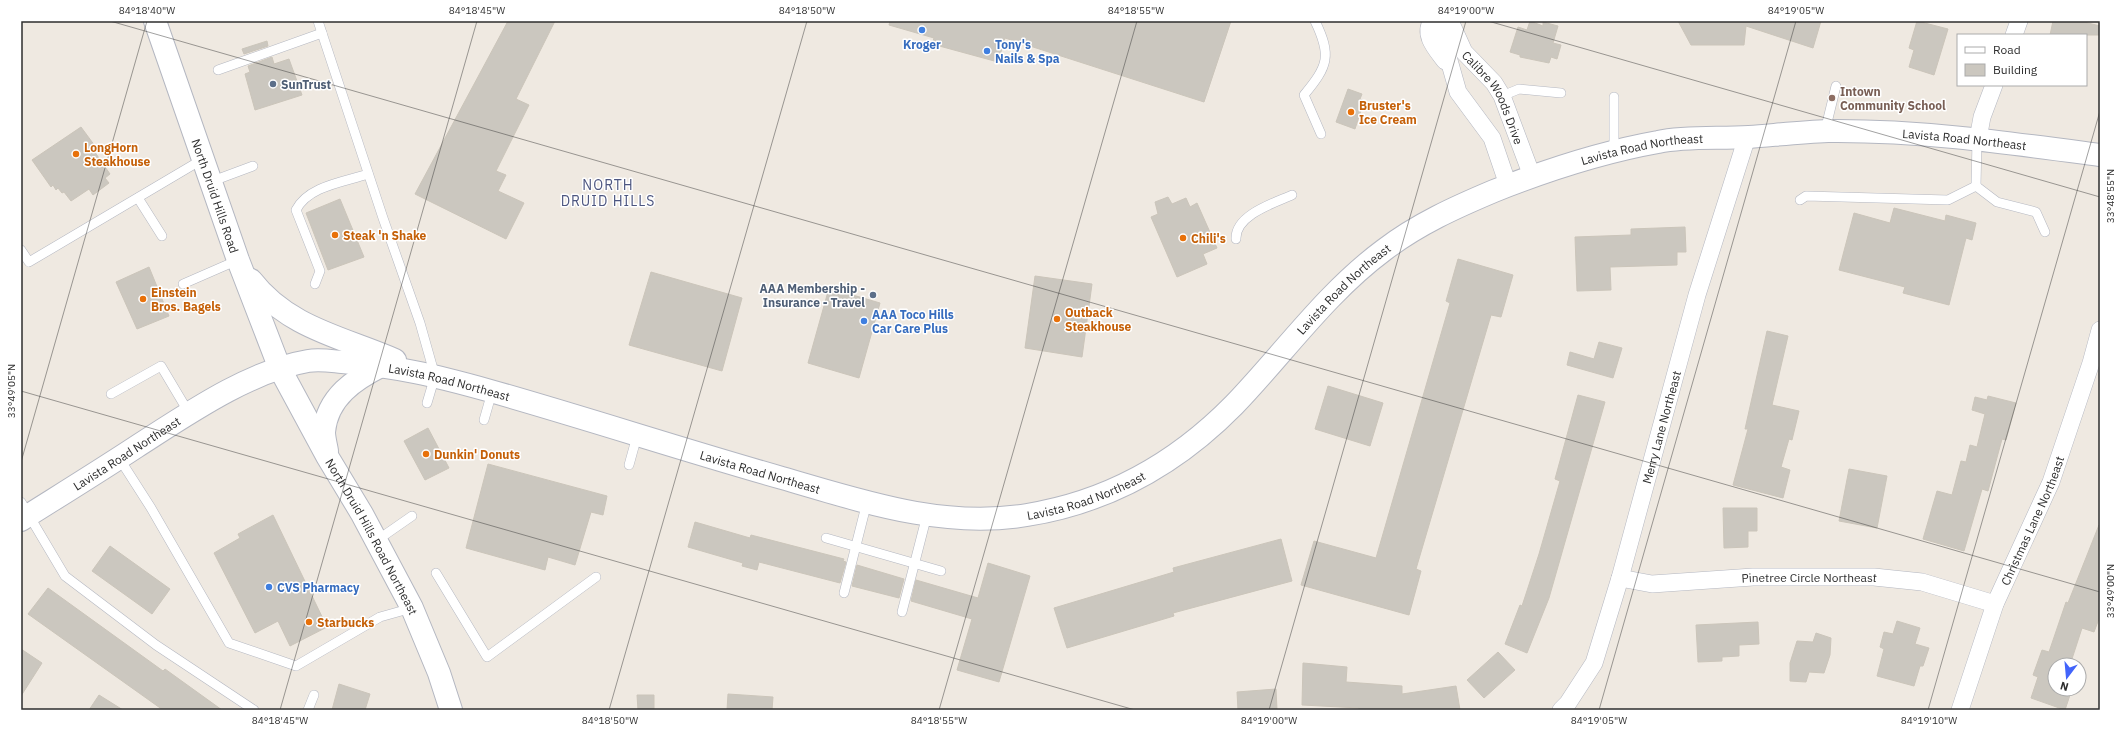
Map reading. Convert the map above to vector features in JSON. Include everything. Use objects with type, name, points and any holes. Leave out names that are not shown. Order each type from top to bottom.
[{"type":"main road","name":"North Druid Hills Road","points":[[155,21],[239,263],[280,369]]},
{"type":"main road","name":"Lavista Road Northeast","points":[[24,513],[119,458],[189,414],[260,374],[313,360],[383,365],[428,374],[891,509],[926,516],[953,519],[992,519],[1028,515],[1083,502],[1130,483],[1166,462],[1193,443],[1236,403],[1329,298],[1384,250],[1435,217],[1532,176],[1614,152],[1664,140],[1747,137],[1825,131],[1978,139],[2100,156]]},
{"type":"main road","points":[[239,263],[272,304],[299,322],[428,374]]},
{"type":"main road","points":[[327,456],[324,432],[328,417],[337,399],[346,386],[362,375],[383,365]]},
{"type":"main road","name":"North Druid Hills Road Northeast","points":[[280,369],[412,608],[439,673],[451,710]]},
{"type":"street","name":"Calibre Woods Drive","points":[[1432,21],[1429,25],[1430,38],[1453,73]]},
{"type":"street","name":"Calibre Woods Drive","points":[[1439,21],[1438,25],[1458,92],[1465,104],[1492,138],[1508,185]]},
{"type":"street","name":"Calibre Woods Drive","points":[[1450,21],[1464,52],[1472,63],[1494,84],[1502,96],[1532,176]]},
{"type":"street","points":[[2014,34],[2019,21]]},
{"type":"street","points":[[1978,139],[1982,117],[1994,86]]},
{"type":"street","name":"Merry Lane Northeast","points":[[1561,710],[1568,703],[1594,663],[1620,578],[1697,295],[1747,137]]},
{"type":"street","name":"Christmas Lane Northeast","points":[[1960,710],[1994,604],[2051,482],[2091,363],[2100,330]]},
{"type":"street","name":"Pinetree Circle Northeast","points":[[1620,578],[1652,584],[1753,577],[1874,577],[1922,582],[1994,604]]},
{"type":"lane","points":[[318,21],[368,174],[420,323],[428,374],[427,403]]},
{"type":"lane","points":[[1315,21],[1324,39],[1326,56],[1321,75],[1304,95],[1321,134]]},
{"type":"lane","points":[[218,70],[322,33]]},
{"type":"lane","points":[[1825,131],[1836,86]]},
{"type":"lane","points":[[1502,96],[1519,89],[1561,93]]},
{"type":"lane","points":[[1614,97],[1614,152]]},
{"type":"lane","points":[[1976,186],[1978,139]]},
{"type":"lane","points":[[21,250],[30,262],[203,160]]},
{"type":"lane","points":[[210,182],[253,166]]},
{"type":"lane","points":[[315,284],[320,271],[296,210],[301,200],[321,188],[368,174]]},
{"type":"lane","points":[[1800,200],[1806,196],[1948,200],[1976,186]]},
{"type":"lane","points":[[1976,186],[1996,202],[2036,212],[2045,232]]},
{"type":"lane","points":[[1236,239],[1236,232],[1239,225],[1246,219],[1261,209],[1292,194]]},
{"type":"lane","points":[[138,198],[162,236]]},
{"type":"lane","points":[[183,284],[239,263]]},
{"type":"lane","points":[[111,394],[161,366],[189,414]]},
{"type":"lane","points":[[484,420],[492,392]]},
{"type":"lane","points":[[629,465],[637,436]]},
{"type":"lane","points":[[119,458],[151,508],[230,643],[296,666],[380,618],[412,608]]},
{"type":"lane","points":[[844,593],[867,502]]},
{"type":"lane","points":[[24,513],[65,576],[156,644],[254,710]]},
{"type":"lane","points":[[376,541],[412,516]]},
{"type":"lane","points":[[902,612],[926,516]]},
{"type":"lane","points":[[826,538],[941,571]]},
{"type":"lane","points":[[436,572],[487,657],[596,577]]},
{"type":"lane","points":[[308,710],[314,695]]},
{"type":"building","points":[[508,21],[555,21],[516,99],[529,105],[496,171],[506,175],[498,191],[524,203],[506,239],[415,194]]},
{"type":"building","points":[[890,21],[1231,21],[1204,102],[1005,38],[998,62],[932,44],[934,38],[889,25]]},
{"type":"building","points":[[1530,21],[1543,26],[1543,22],[1558,26],[1553,43],[1561,45],[1557,59],[1551,57],[1549,63],[1520,57],[1520,55],[1510,52],[1518,27],[1527,30]]},
{"type":"building","points":[[1678,21],[1821,21],[1813,48],[1746,26],[1744,45],[1691,45]]},
{"type":"building","points":[[1917,21],[1948,29],[1934,75],[1909,67],[1914,50],[1909,48]]},
{"type":"building","points":[[2053,21],[2080,21],[2100,26],[2100,35],[2050,34]]},
{"type":"building","points":[[267,41],[268,46],[244,54],[242,49]]},
{"type":"building","name":"SunTrust","points":[[272,57],[274,64],[289,59],[302,95],[255,110],[245,74],[250,72],[248,66]]},
{"type":"building","name":"Bruster's Ice Cream","points":[[1348,89],[1362,94],[1360,99],[1364,101],[1355,129],[1336,122]]},
{"type":"building","points":[[81,127],[95,146],[92,148],[110,174],[105,178],[109,183],[93,195],[89,189],[71,201],[64,192],[62,193],[58,188],[56,190],[53,185],[51,187],[32,160]]},
{"type":"building","points":[[1168,197],[1172,204],[1186,198],[1190,207],[1197,203],[1217,248],[1203,254],[1207,264],[1177,277],[1151,217],[1158,214],[1155,202]]},
{"type":"building","name":"Steak 'n Shake","points":[[340,199],[364,257],[328,270],[306,213]]},
{"type":"building","points":[[1894,208],[1945,221],[1946,215],[1976,223],[1972,240],[1966,238],[1949,305],[1903,293],[1905,287],[1839,270],[1854,213],[1890,223]]},
{"type":"building","points":[[1685,227],[1686,252],[1677,252],[1677,265],[1610,267],[1611,290],[1577,291],[1575,237],[1631,235],[1631,229]]},
{"type":"building","points":[[1458,259],[1513,275],[1501,317],[1491,315],[1416,569],[1421,571],[1409,615],[1301,585],[1314,541],[1376,558],[1450,303],[1446,301]]},
{"type":"building","name":"Einstein Bros. Bagels","points":[[149,267],[169,316],[137,329],[116,282]]},
{"type":"building","points":[[651,272],[742,298],[722,371],[629,345]]},
{"type":"building","points":[[1035,276],[1092,284],[1082,357],[1025,348]]},
{"type":"building","points":[[829,288],[880,303],[859,378],[808,363]]},
{"type":"building","points":[[1767,331],[1788,336],[1772,405],[1799,411],[1792,440],[1789,439],[1781,467],[1790,470],[1783,498],[1733,485],[1748,429],[1745,429]]},
{"type":"building","points":[[1599,342],[1622,348],[1613,378],[1567,365],[1570,352],[1594,359]]},
{"type":"building","points":[[1328,386],[1383,403],[1370,446],[1315,429]]},
{"type":"building","points":[[1578,395],[1605,402],[1549,598],[1527,653],[1505,644],[1520,605],[1522,606],[1539,554],[1560,481],[1555,479]]},
{"type":"building","points":[[1988,396],[2016,403],[2006,440],[2002,439],[1988,491],[1982,489],[1964,551],[1923,539],[1937,491],[1952,495],[1961,461],[1966,462],[1970,445],[1977,447],[1985,414],[1972,410],[1975,397],[1987,400]]},
{"type":"building","name":"Dunkin' Donuts","points":[[428,428],[449,468],[425,480],[404,441]]},
{"type":"building","points":[[488,464],[607,496],[603,515],[591,512],[575,565],[548,557],[545,570],[466,548]]},
{"type":"building","points":[[1849,469],[1887,476],[1877,528],[1839,521]]},
{"type":"building","points":[[1723,508],[1757,508],[1757,531],[1748,531],[1748,547],[1724,548]]},
{"type":"building","name":"CVS Pharmacy","points":[[273,515],[327,627],[290,646],[278,621],[255,633],[214,553],[240,538],[238,534]]},
{"type":"building","points":[[695,522],[750,538],[751,535],[844,559],[843,561],[846,562],[840,583],[759,562],[757,570],[742,566],[743,563],[688,547]]},
{"type":"building","points":[[2099,525],[2100,616],[2094,632],[2082,628],[2073,657],[2047,657],[2047,697],[2069,697],[2065,710],[2031,698],[2038,677],[2033,675],[2042,650],[2049,652],[2066,602],[2068,603]]},
{"type":"building","points":[[1281,539],[1292,581],[1173,613],[1174,616],[1067,648],[1054,608],[1174,572],[1173,568]]},
{"type":"building","points":[[110,546],[170,589],[152,614],[92,571]]},
{"type":"building","points":[[988,563],[1030,576],[999,682],[957,670],[972,619],[911,601],[916,580],[978,598]]},
{"type":"building","points":[[857,565],[904,579],[899,598],[852,586]]},
{"type":"building","points":[[48,588],[163,671],[165,669],[222,710],[163,710],[28,614]]},
{"type":"building","points":[[1897,621],[1920,628],[1915,644],[1929,648],[1923,666],[1920,666],[1914,686],[1877,676],[1884,649],[1880,647],[1884,632],[1893,634]]},
{"type":"building","points":[[1758,622],[1759,644],[1739,645],[1739,656],[1722,657],[1722,661],[1698,662],[1696,625]]},
{"type":"building","points":[[1816,633],[1831,638],[1830,655],[1824,673],[1809,672],[1806,682],[1790,681],[1790,663],[1797,641],[1813,642]]},
{"type":"building","points":[[21,649],[42,663],[21,696]]},
{"type":"building","points":[[1498,652],[1515,670],[1484,698],[1467,680]]},
{"type":"building","points":[[1303,663],[1347,667],[1346,682],[1402,686],[1402,694],[1456,686],[1460,710],[1359,710],[1359,708],[1302,705]]},
{"type":"building","points":[[339,684],[370,694],[365,710],[332,710]]},
{"type":"building","points":[[1276,689],[1277,710],[1238,710],[1237,692]]},
{"type":"building","points":[[728,694],[773,697],[772,710],[727,710]]},
{"type":"building","points":[[99,695],[123,710],[89,710]]},
{"type":"building","points":[[637,695],[654,695],[654,710],[638,710]]},
{"type":"place","name":"Kroger","points":[[922,30]]},
{"type":"place","name":"Tony's Nails & Spa","points":[[987,51]]},
{"type":"place","name":"SunTrust","points":[[273,84]]},
{"type":"place","name":"Intown Community School","points":[[1832,98]]},
{"type":"place","name":"Bruster's Ice Cream","points":[[1351,112]]},
{"type":"place","name":"LongHorn Steakhouse","points":[[76,154]]},
{"type":"place","name":"Steak 'n Shake","points":[[335,235]]},
{"type":"place","name":"Chili's","points":[[1183,238]]},
{"type":"place","name":"AAA Membership - Insurance - Travel","points":[[873,295]]},
{"type":"place","name":"Einstein Bros. Bagels","points":[[143,299]]},
{"type":"place","name":"Outback Steakhouse","points":[[1057,319]]},
{"type":"place","name":"AAA Toco Hills Car Care Plus","points":[[864,321]]},
{"type":"place","name":"Dunkin' Donuts","points":[[426,454]]},
{"type":"place","name":"CVS Pharmacy","points":[[269,587]]},
{"type":"place","name":"Starbucks","points":[[309,622]]},
{"type":"district","name":"NORTH DRUID HILLS","points":[[608,194]]}]
